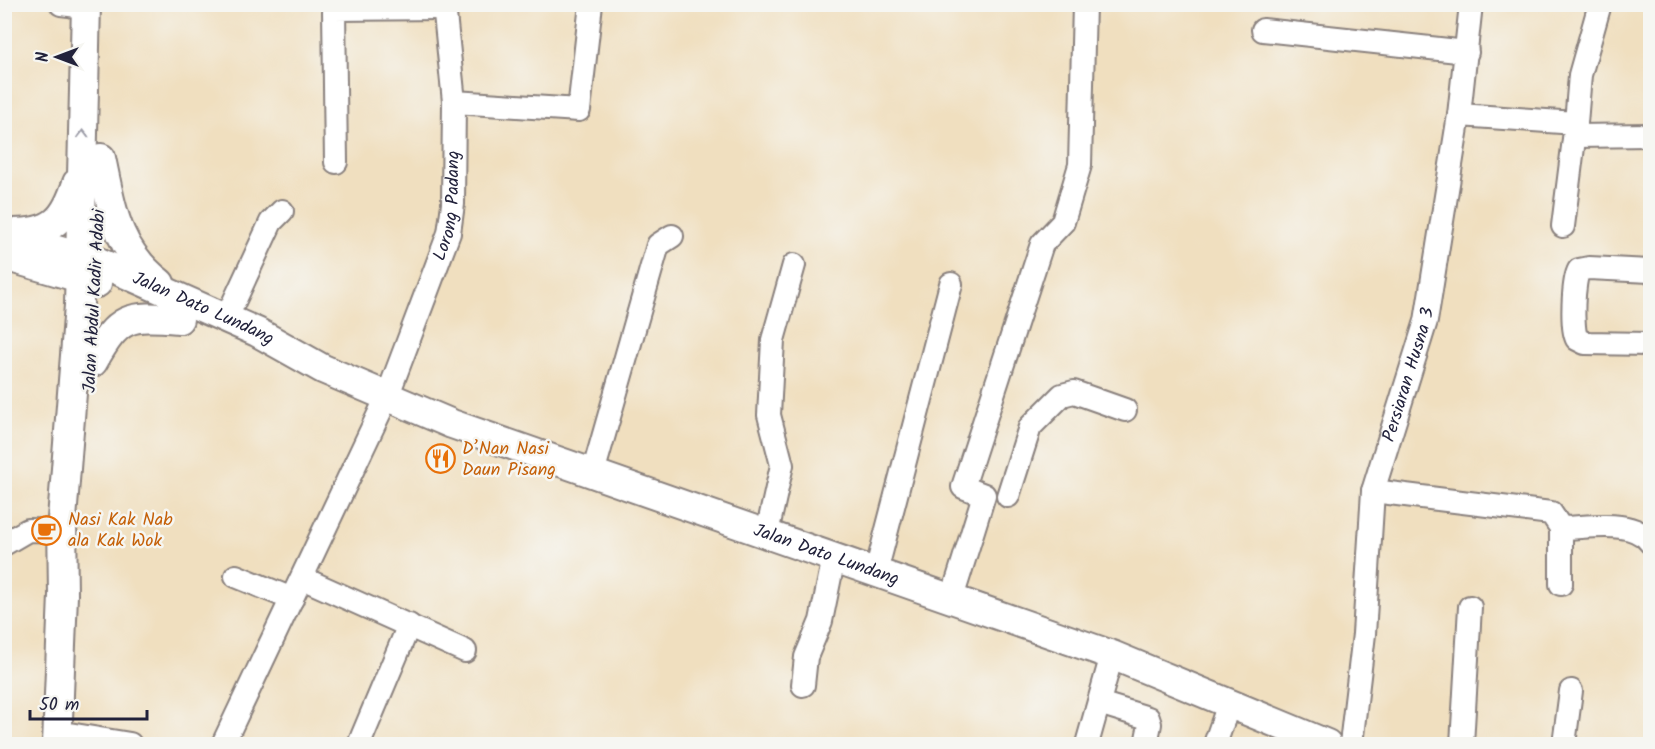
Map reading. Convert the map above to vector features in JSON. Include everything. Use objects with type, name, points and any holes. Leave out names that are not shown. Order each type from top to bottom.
[{"type":"main road","name":"Jalan Abdul Kadir Adabi","points":[[63,595],[77,518],[89,270],[92,164],[85,5]]},
{"type":"main road","points":[[4,234],[45,230],[58,221],[92,164]]},
{"type":"main road","points":[[84,361],[107,336],[130,319],[178,308],[127,248],[92,164]]},
{"type":"main road","points":[[4,234],[89,270]]},
{"type":"main road","points":[[13,258],[89,270]]},
{"type":"main road","points":[[13,258],[42,273],[64,295],[84,361]]},
{"type":"main road","name":"Jalan Dato Lundang","points":[[89,270],[178,308],[248,349],[323,369]]},
{"type":"main road","name":"Jalan Dato Lundang","points":[[178,308],[226,319],[257,332],[323,369],[452,424],[1112,656],[1327,744]]},
{"type":"main road","name":"Jalan Abdul Kadir Adabi","points":[[57,738],[63,595],[63,531],[84,361]]},
{"type":"street","points":[[454,102],[579,110],[591,4]]},
{"type":"street","points":[[952,598],[984,495],[963,487],[1042,244],[1061,225],[1080,165],[1084,4]]},
{"type":"street","name":"Persiaran Husna 3","points":[[1351,744],[1364,634],[1373,491],[1426,321],[1459,115],[1471,4]]},
{"type":"street","points":[[1563,226],[1576,129],[1580,75],[1600,4]]},
{"type":"street","points":[[336,162],[334,9],[444,6]]},
{"type":"street","name":"Lorong Padang","points":[[223,744],[387,397],[449,234],[453,204],[454,102],[444,6]]},
{"type":"street","points":[[1263,30],[1467,52]]},
{"type":"street","points":[[1459,115],[1650,135]]},
{"type":"street","points":[[226,319],[271,222],[282,210]]},
{"type":"street","points":[[593,474],[658,245],[672,236]]},
{"type":"street","points":[[767,533],[782,465],[769,415],[773,340],[794,265]]},
{"type":"street","points":[[1650,271],[1589,268],[1579,270],[1575,279],[1574,331],[1577,339],[1585,343],[1650,344]]},
{"type":"street","points":[[876,572],[951,284]]},
{"type":"street","points":[[1008,496],[1030,427],[1062,395],[1074,392],[1125,410]]},
{"type":"street","points":[[1373,491],[1551,513],[1561,528],[1561,584]]},
{"type":"street","points":[[1561,528],[1627,528],[1644,534],[1650,542]]},
{"type":"street","points":[[5,545],[28,530],[63,531]]},
{"type":"street","points":[[802,685],[806,657],[821,621],[834,557]]},
{"type":"street","points":[[236,576],[292,599]]},
{"type":"street","points":[[302,578],[465,651]]},
{"type":"street","points":[[1462,744],[1470,607]]},
{"type":"street","points":[[359,744],[409,626]]},
{"type":"street","points":[[1087,744],[1112,656]]},
{"type":"street","points":[[1564,744],[1571,691]]},
{"type":"street","points":[[1099,703],[1148,718],[1150,724],[1146,744]]},
{"type":"street","points":[[1215,744],[1229,704]]},
{"type":"street","points":[[57,738],[130,744]]},
{"type":"place","name":"D’Nan Nasi Daun Pisang","points":[[441,459]]},
{"type":"place","name":"Nasi Kak Nab ala Kak Wok","points":[[47,530]]}]
